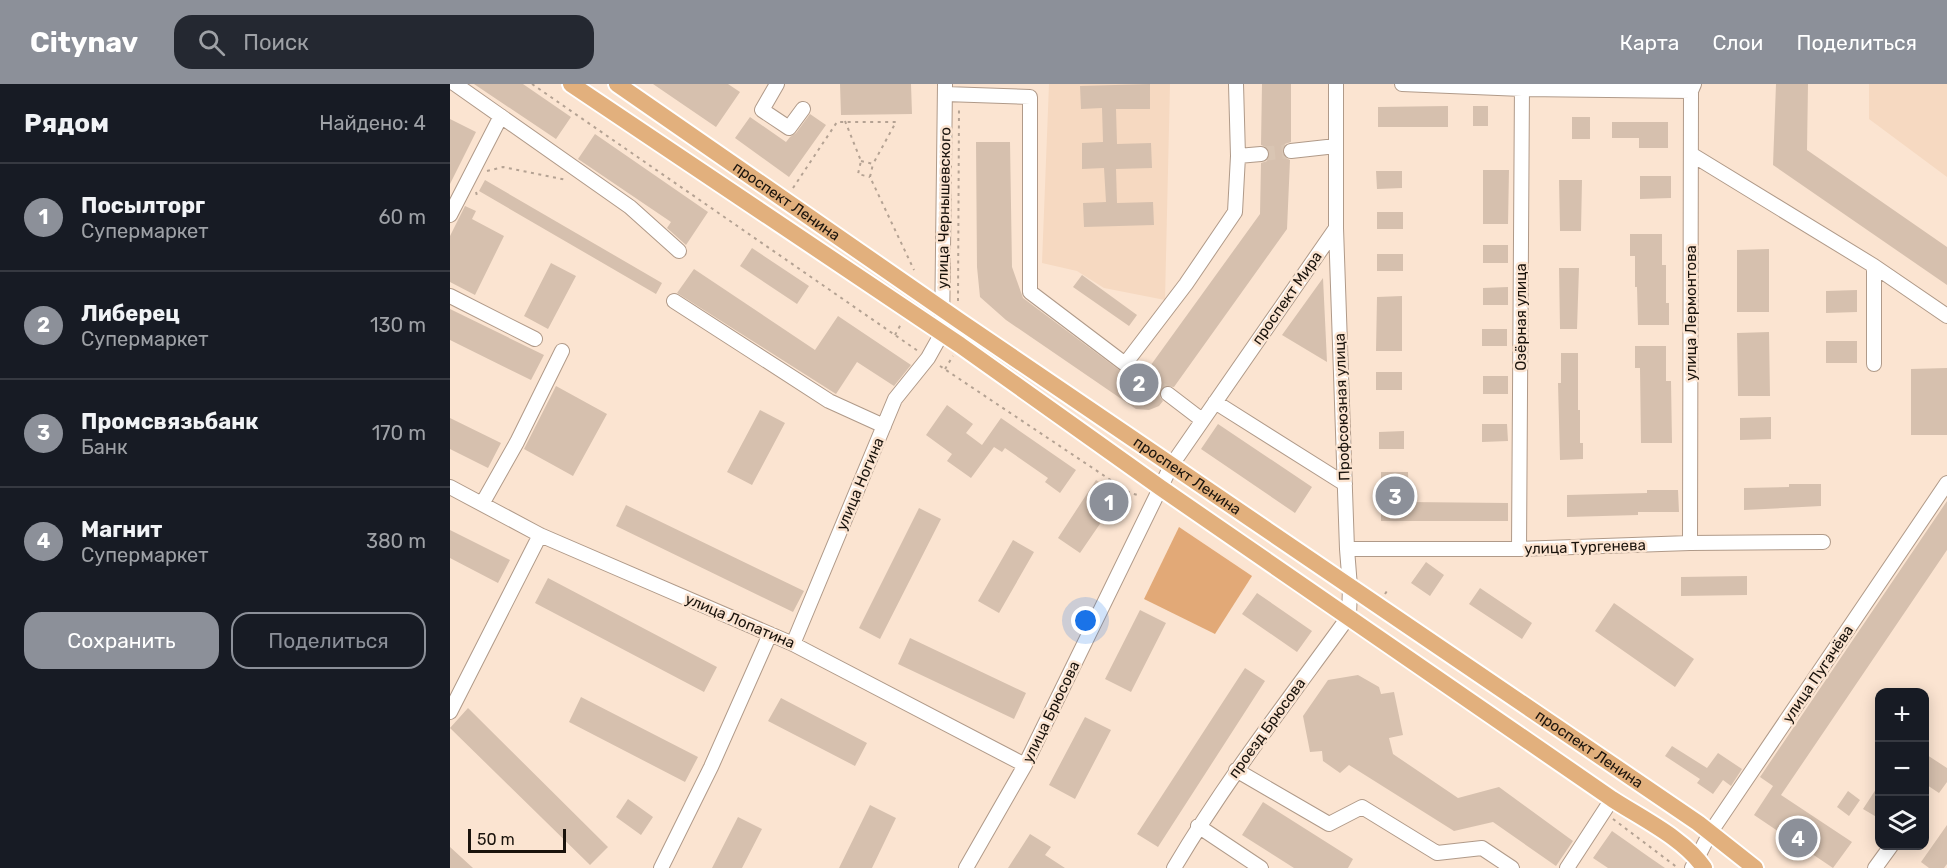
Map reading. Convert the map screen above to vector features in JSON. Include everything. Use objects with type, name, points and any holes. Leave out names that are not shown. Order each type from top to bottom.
[{"type":"main road","name":"проспект Ленина","points":[[571,84],[942,333],[1161,488],[1664,833],[1698,865]]},
{"type":"main road","name":"проспект Ленина","points":[[617,84],[1170,466],[1710,833],[1755,868]]},
{"type":"street","points":[[455,84],[630,207],[679,251]]},
{"type":"street","points":[[777,84],[762,110],[789,128],[803,110]]},
{"type":"street","points":[[1125,364],[1186,284],[1234,212],[1238,156],[1236,84]]},
{"type":"street","points":[[1335,84],[1336,228]]},
{"type":"street","points":[[1402,84],[1692,87]]},
{"type":"street","name":"Озёрная улица","points":[[1519,549],[1522,86]]},
{"type":"street","name":"улица Лермонтова","points":[[1690,543],[1692,87]]},
{"type":"street","points":[[950,91],[1030,90],[1030,292],[1143,376]]},
{"type":"street","name":"улица Чернышевского","points":[[942,333],[950,91]]},
{"type":"street","points":[[450,215],[501,116]]},
{"type":"street","points":[[1291,151],[1336,147]]},
{"type":"street","points":[[1691,153],[1874,266],[1947,316]]},
{"type":"street","points":[[1238,156],[1261,154]]},
{"type":"street","name":"проспект Мира","points":[[1161,488],[1170,466],[1336,228]]},
{"type":"street","name":"Профсоюзная улица","points":[[1336,228],[1350,587]]},
{"type":"street","points":[[1874,266],[1874,364]]},
{"type":"street","points":[[450,296],[535,339]]},
{"type":"street","points":[[674,301],[829,401],[884,426]]},
{"type":"street","name":"улица Ногина","points":[[793,644],[896,399],[928,358],[942,333]]},
{"type":"street","points":[[482,504],[517,442],[562,351]]},
{"type":"street","points":[[1168,394],[1202,420]]},
{"type":"street","points":[[1215,402],[1345,484]]},
{"type":"street","name":"улица Пугачёва","points":[[1698,865],[1710,833],[1947,483]]},
{"type":"street","name":"улица Лопатина","points":[[450,486],[540,536],[793,644],[1025,765]]},
{"type":"street","name":"улица Брюсова","points":[[969,863],[1025,765],[1161,488]]},
{"type":"street","points":[[450,712],[540,536]]},
{"type":"street","name":"улица Тургенева","points":[[1347,549],[1519,549],[1690,543],[1823,542]]},
{"type":"street","points":[[1349,616],[1350,587]]},
{"type":"street","name":"проезд Брюсова","points":[[1174,868],[1198,826],[1236,770],[1349,616]]},
{"type":"street","points":[[661,868],[711,767],[770,634]]},
{"type":"street","points":[[1236,770],[1329,824],[1362,807],[1437,853],[1482,848],[1512,868]]},
{"type":"street","points":[[1568,868],[1612,799]]},
{"type":"street","points":[[1198,826],[1261,868]]},
{"type":"street","points":[[1875,868],[1888,850]]},
{"type":"street","points":[[969,863],[982,868]]},
{"type":"path","points":[[950,91],[958,301]]},
{"type":"path","points":[[845,121],[861,161],[858,174],[870,177]]},
{"type":"path","points":[[793,189],[837,122],[896,122],[873,164],[870,177],[914,270]]},
{"type":"path","points":[[861,161],[873,164]]},
{"type":"path","points":[[470,176],[503,167],[567,180]]},
{"type":"path","points":[[905,264],[920,274]]},
{"type":"shaded area","points":[[1049,84],[1170,84],[1165,300],[1104,288],[1077,271],[1042,263]]},
{"type":"shaded area","points":[[1869,84],[1947,84],[1947,177],[1869,119]]},
{"type":"shaded area","points":[[1179,527],[1252,576],[1215,634],[1144,599]]},
{"type":"building","points":[[474,84],[523,84],[571,117],[556,139]]},
{"type":"building","points":[[653,84],[728,84],[740,92],[716,127]]},
{"type":"building","points":[[840,84],[911,84],[912,114],[841,115]]},
{"type":"building","points":[[1150,84],[1150,109],[1116,109],[1117,144],[1151,143],[1152,168],[1116,169],[1117,203],[1153,202],[1154,225],[1084,227],[1083,203],[1106,202],[1104,168],[1082,169],[1082,143],[1103,142],[1102,108],[1081,109],[1080,86]]},
{"type":"building","points":[[1262,84],[1291,84],[1291,142],[1285,144],[1282,151],[1284,157],[1290,160],[1287,229],[1174,387],[1165,386],[1161,389],[1160,397],[1163,401],[1159,406],[1149,410],[1136,409],[1006,320],[980,297],[977,267],[976,142],[1010,142],[1012,267],[1023,298],[1138,384],[1147,385],[1152,377],[1148,369],[1260,214],[1261,163],[1267,161],[1270,154],[1268,148],[1261,145]]},
{"type":"building","points":[[1776,84],[1808,84],[1807,150],[1947,247],[1947,285],[1773,165]]},
{"type":"building","points":[[1448,106],[1448,127],[1378,127],[1378,107]]},
{"type":"building","points":[[1473,106],[1488,106],[1488,126],[1473,126]]},
{"type":"building","points":[[810,114],[826,125],[789,177],[735,138],[750,117],[786,142]]},
{"type":"building","points":[[1572,117],[1590,117],[1590,139],[1572,139]]},
{"type":"building","points":[[450,119],[476,132],[450,184]]},
{"type":"building","points":[[1612,122],[1668,122],[1668,148],[1639,148],[1639,138],[1612,138]]},
{"type":"building","points":[[595,134],[708,212],[686,245],[667,228],[671,222],[578,159]]},
{"type":"building","points":[[1483,170],[1509,170],[1508,224],[1483,224]]},
{"type":"building","points":[[1376,171],[1402,171],[1402,188],[1377,189]]},
{"type":"building","points":[[1640,176],[1671,176],[1671,198],[1640,199]]},
{"type":"building","points":[[485,180],[662,283],[656,294],[479,191]]},
{"type":"building","points":[[1559,180],[1582,180],[1581,231],[1560,231]]},
{"type":"building","points":[[465,206],[476,211],[472,219],[504,236],[475,295],[450,282],[450,236]]},
{"type":"building","points":[[1377,212],[1403,212],[1403,229],[1377,229]]},
{"type":"building","points":[[1630,234],[1662,234],[1662,265],[1666,265],[1666,303],[1669,303],[1669,325],[1638,325],[1635,256],[1630,256]]},
{"type":"building","points":[[1483,245],[1508,245],[1508,263],[1483,263]]},
{"type":"building","points":[[752,248],[809,286],[797,304],[740,266]]},
{"type":"building","points":[[1769,249],[1769,312],[1737,312],[1737,250]]},
{"type":"building","points":[[1377,254],[1403,254],[1403,271],[1377,271]]},
{"type":"building","points":[[551,263],[576,276],[548,329],[524,316]]},
{"type":"building","points":[[1559,268],[1579,268],[1577,329],[1560,329]]},
{"type":"building","points":[[694,269],[815,350],[838,316],[911,365],[894,386],[857,362],[836,394],[677,293]]},
{"type":"building","points":[[1082,275],[1137,315],[1129,326],[1073,287]]},
{"type":"building","points":[[1323,278],[1327,362],[1282,335]]},
{"type":"building","points":[[1508,287],[1508,305],[1483,305],[1483,288]]},
{"type":"building","points":[[1857,290],[1857,312],[1826,313],[1826,291]]},
{"type":"building","points":[[1402,296],[1402,351],[1376,351],[1377,297]]},
{"type":"building","points":[[450,309],[544,355],[531,380],[450,340]]},
{"type":"building","points":[[1482,329],[1507,329],[1507,346],[1482,346]]},
{"type":"building","points":[[1769,332],[1770,396],[1738,396],[1737,333]]},
{"type":"building","points":[[1826,341],[1857,341],[1857,363],[1826,363]]},
{"type":"building","points":[[1635,346],[1666,346],[1666,381],[1671,381],[1672,443],[1641,443],[1640,368],[1635,368]]},
{"type":"building","points":[[1561,353],[1578,353],[1578,410],[1580,410],[1580,443],[1583,443],[1583,459],[1560,460],[1558,383],[1561,383]]},
{"type":"building","points":[[1947,368],[1947,435],[1911,435],[1911,369]]},
{"type":"building","points":[[1376,372],[1402,372],[1402,390],[1376,390]]},
{"type":"building","points":[[1483,376],[1508,376],[1508,394],[1483,394]]},
{"type":"building","points":[[556,386],[607,414],[573,476],[524,449]]},
{"type":"building","points":[[947,405],[973,424],[966,433],[982,445],[1001,418],[1076,470],[1060,493],[1045,482],[1048,478],[1005,448],[1002,452],[994,447],[971,478],[947,461],[952,454],[926,435]]},
{"type":"building","points":[[760,410],[785,423],[752,485],[727,472]]},
{"type":"building","points":[[1771,417],[1771,439],[1740,440],[1740,418]]},
{"type":"building","points":[[450,418],[501,443],[488,468],[450,449]]},
{"type":"building","points":[[1218,424],[1312,487],[1295,513],[1201,449]]},
{"type":"building","points":[[1482,424],[1507,424],[1508,441],[1482,442]]},
{"type":"building","points":[[1404,431],[1404,449],[1379,449],[1379,432]]},
{"type":"building","points":[[1381,472],[1408,472],[1409,502],[1508,503],[1508,521],[1381,521]]},
{"type":"building","points":[[1096,480],[1119,496],[1080,553],[1058,538]]},
{"type":"building","points":[[1789,484],[1821,484],[1821,506],[1744,510],[1744,488],[1789,487]]},
{"type":"building","points":[[1647,490],[1678,490],[1679,512],[1638,512],[1638,515],[1567,517],[1567,495],[1647,493]]},
{"type":"building","points":[[1947,501],[1947,550],[1781,795],[1852,842],[1833,868],[1754,815],[1773,786],[1760,777]]},
{"type":"building","points":[[626,505],[804,591],[793,612],[616,526]]},
{"type":"building","points":[[919,508],[941,519],[880,639],[859,628]]},
{"type":"building","points":[[450,530],[510,560],[498,583],[450,558]]},
{"type":"building","points":[[1013,540],[1034,552],[999,613],[978,601]]},
{"type":"building","points":[[1426,562],[1444,575],[1430,596],[1411,583]]},
{"type":"building","points":[[1747,576],[1747,595],[1681,596],[1681,577]]},
{"type":"building","points":[[548,578],[717,667],[704,692],[535,603]]},
{"type":"building","points":[[1480,588],[1532,623],[1522,639],[1469,604]]},
{"type":"building","points":[[1257,593],[1312,631],[1297,652],[1242,614]]},
{"type":"building","points":[[1614,603],[1694,659],[1675,687],[1595,631]]},
{"type":"building","points":[[1140,610],[1166,623],[1131,692],[1105,679]]},
{"type":"building","points":[[910,638],[1026,693],[1014,719],[898,664]]},
{"type":"building","points":[[1245,668],[1265,681],[1158,847],[1137,834]]},
{"type":"building","points":[[1358,675],[1379,687],[1381,694],[1394,692],[1403,735],[1389,738],[1393,754],[1458,798],[1499,787],[1573,841],[1556,866],[1493,822],[1454,831],[1349,765],[1340,773],[1323,761],[1322,751],[1310,752],[1303,716],[1328,680]]},
{"type":"building","points":[[581,697],[698,757],[685,782],[569,722]]},
{"type":"building","points":[[781,698],[867,743],[855,766],[768,721]]},
{"type":"building","points":[[468,708],[608,847],[590,865],[450,728]]},
{"type":"building","points":[[1085,717],[1111,730],[1075,799],[1049,785]]},
{"type":"building","points":[[1672,746],[1707,768],[1718,753],[1742,769],[1731,786],[1723,780],[1713,794],[1697,783],[1700,779],[1665,756]]},
{"type":"building","points":[[1929,756],[1947,768],[1947,782],[1939,793],[1929,786]]},
{"type":"building","points":[[1848,791],[1860,800],[1849,816],[1837,807]]},
{"type":"building","points":[[1875,791],[1875,816],[1863,809]]},
{"type":"building","points":[[628,799],[653,817],[641,835],[616,817]]},
{"type":"building","points":[[1263,802],[1353,859],[1348,868],[1294,868],[1242,835]]},
{"type":"building","points":[[870,805],[896,818],[872,868],[839,868]]},
{"type":"building","points":[[738,817],[762,829],[742,868],[712,868]]},
{"type":"building","points":[[1947,825],[1947,864],[1944,868],[1929,868],[1921,862]]},
{"type":"building","points":[[1612,831],[1665,868],[1608,868],[1593,858]]},
{"type":"building","points":[[1030,834],[1051,847],[1045,855],[1065,868],[1008,868]]},
{"type":"building","points":[[450,847],[473,868],[450,868]]},
{"type":"tunnel","points":[[1261,154],[1291,151]]},
{"type":"tunnel","points":[[1143,377],[1168,394]]},
{"type":"place","name":"Либерец","points":[[1139,383]]},
{"type":"place","name":"Промсвязьбанк","points":[[1395,496]]},
{"type":"place","name":"Посылторг","points":[[1109,502]]},
{"type":"place","name":"Магнит","points":[[1798,838]]}]
